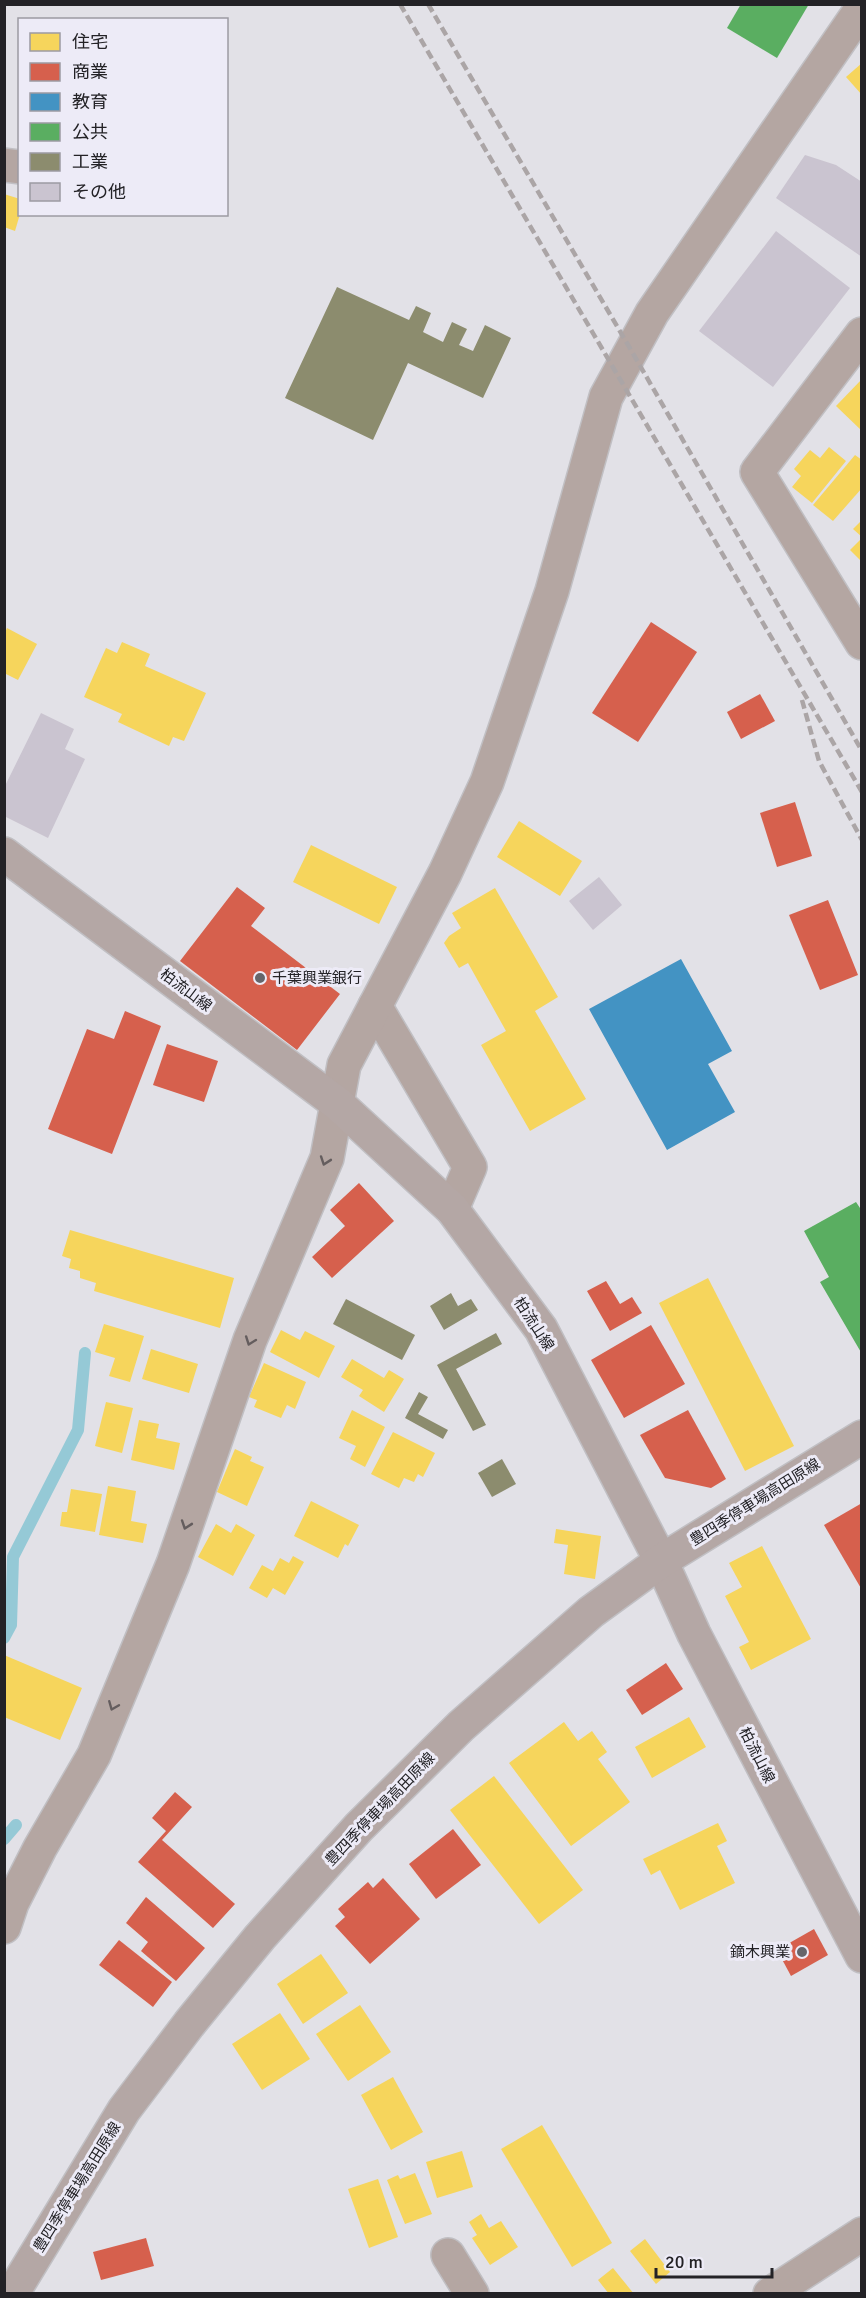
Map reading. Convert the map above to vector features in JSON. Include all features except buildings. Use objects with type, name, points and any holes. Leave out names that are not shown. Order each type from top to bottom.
[{"type":"main road","name":"柏流山線","points":[[4,854],[338,1104],[452,1209],[541,1329],[661,1561],[694,1634],[861,1956]]},
{"type":"main road","name":"豊四季停車場高田原線","points":[[12,2294],[124,2110],[189,2024],[260,1937],[359,1827],[461,1726],[591,1612],[661,1561],[861,1437]]},
{"type":"street","points":[[4,1927],[12,1903],[40,1848],[94,1755],[173,1564],[250,1340],[327,1158],[344,1065],[445,873],[501,746],[552,591],[606,397],[652,313],[861,8]]},
{"type":"street","points":[[861,334],[757,472],[861,643]]},
{"type":"street","points":[[375,1006],[470,1167],[452,1209]]},
{"type":"street","points":[[770,2294],[861,2234]]},
{"type":"street","points":[[448,2255],[472,2294]]},
{"type":"waterway","points":[[4,1638],[11,1625],[13,1557],[78,1430],[85,1353]]},
{"type":"waterway","points":[[4,1839],[16,1825]]},
{"type":"railway","points":[[400,4],[862,792]]},
{"type":"railway","points":[[428,4],[862,751]]},
{"type":"railway","points":[[802,700],[819,761],[862,840]]},
{"type":"place","name":"千葉興業銀行","points":[[260,978]]},
{"type":"place","name":"鏑木興業","points":[[802,1952]]}]
